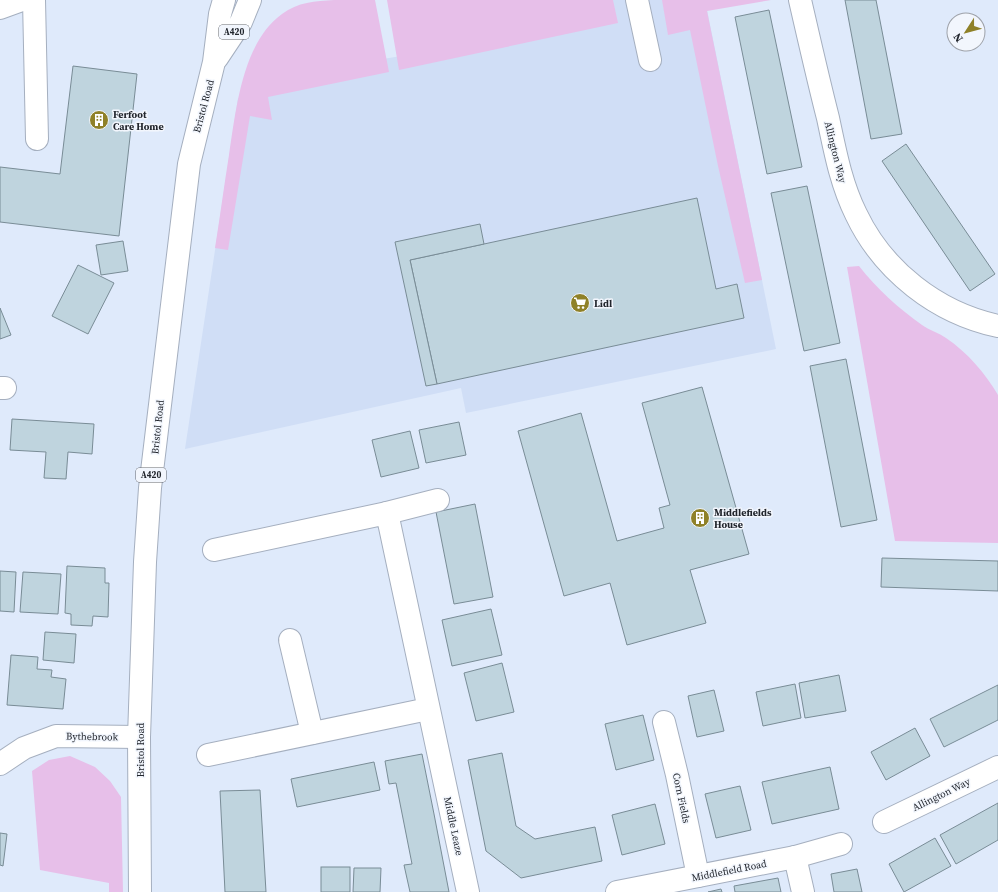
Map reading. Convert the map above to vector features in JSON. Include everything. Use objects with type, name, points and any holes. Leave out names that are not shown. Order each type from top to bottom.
[{"type":"street","points":[[0,8],[22,0]]},
{"type":"street","points":[[34,0],[37,139]]},
{"type":"street","name":"Bristol Road","points":[[140,892],[139,737],[145,562],[157,417],[189,164],[214,62],[220,14],[224,0]]},
{"type":"street","name":"Bristol Road","points":[[214,62],[241,22],[250,0]]},
{"type":"street","points":[[638,0],[650,60]]},
{"type":"street","name":"Allington Way","points":[[800,0],[841,177],[856,214],[880,251],[904,278],[935,302],[976,322],[998,326]]},
{"type":"street","points":[[214,550],[387,513],[438,500]]},
{"type":"street","name":"Middle Leaze","points":[[387,513],[468,892]]},
{"type":"street","points":[[290,640],[312,733]]},
{"type":"street","points":[[208,755],[428,709]]},
{"type":"street","name":"Corn Fields","points":[[664,722],[678,775],[698,876]]},
{"type":"street","name":"Bythebrook","points":[[1,762],[24,748],[56,736],[139,737]]},
{"type":"street","name":"Allington Way","points":[[884,822],[998,767]]},
{"type":"street","name":"Middlefield Road","points":[[617,892],[795,857],[840,844]]},
{"type":"street","points":[[795,857],[803,892]]},
{"type":"shaded area","points":[[334,0],[375,0],[389,72],[268,97],[272,120],[250,116],[228,250],[215,248],[238,98],[249,59],[258,42],[269,27],[282,14],[294,7],[307,3]]},
{"type":"shaded area","points":[[387,0],[613,0],[618,23],[399,70]]},
{"type":"shaded area","points":[[575,0],[705,0],[776,349],[466,413],[461,388],[185,449],[238,98],[323,69],[419,53]]},
{"type":"shaded area","points":[[662,0],[771,0],[707,11],[762,280],[745,283],[718,166],[690,30],[668,35]]},
{"type":"shaded area","points":[[859,266],[888,298],[905,312],[925,327],[946,338],[962,350],[982,371],[998,395],[998,543],[895,541],[847,267]]},
{"type":"shaded area","points":[[70,756],[95,767],[110,781],[121,797],[123,892],[109,892],[109,883],[40,870],[32,771],[49,760]]},
{"type":"building","points":[[845,0],[876,0],[902,134],[871,139]]},
{"type":"building","points":[[769,10],[802,167],[767,174],[735,17]]},
{"type":"building","name":"Ferfoot Care Home","points":[[73,66],[137,74],[119,236],[0,222],[0,167],[60,174]]},
{"type":"building","points":[[906,144],[995,274],[970,291],[882,161]]},
{"type":"building","points":[[807,186],[840,343],[804,351],[771,193]]},
{"type":"building","name":"Lidl","points":[[697,198],[716,289],[737,284],[744,318],[437,384],[410,260]]},
{"type":"building","points":[[480,224],[484,244],[410,260],[437,384],[426,386],[395,242]]},
{"type":"building","points":[[123,241],[128,271],[101,275],[96,245]]},
{"type":"building","points":[[78,265],[114,283],[88,334],[52,316]]},
{"type":"building","points":[[0,308],[11,335],[0,339]]},
{"type":"building","points":[[846,359],[877,520],[841,527],[810,366]]},
{"type":"building","name":"Middlefields House","points":[[702,387],[749,554],[690,570],[706,623],[627,645],[610,583],[564,596],[518,431],[581,413],[617,541],[664,528],[659,508],[670,505],[642,403]]},
{"type":"building","points":[[12,419],[94,424],[92,454],[68,452],[66,479],[44,478],[46,452],[10,450]]},
{"type":"building","points":[[459,422],[466,455],[426,463],[419,430]]},
{"type":"building","points":[[410,431],[419,468],[381,477],[372,440]]},
{"type":"building","points":[[475,504],[493,597],[454,604],[436,512]]},
{"type":"building","points":[[882,558],[998,561],[998,591],[881,587]]},
{"type":"building","points":[[67,566],[105,568],[105,583],[109,583],[108,617],[93,616],[92,626],[71,625],[71,614],[65,613]]},
{"type":"building","points":[[0,571],[16,572],[14,612],[0,611]]},
{"type":"building","points":[[23,572],[61,574],[58,614],[20,612]]},
{"type":"building","points":[[491,609],[502,655],[452,666],[442,620]]},
{"type":"building","points":[[45,632],[76,634],[74,663],[43,660]]},
{"type":"building","points":[[11,655],[38,657],[37,669],[52,670],[51,677],[66,679],[63,709],[7,705]]},
{"type":"building","points":[[502,663],[514,712],[476,721],[464,673]]},
{"type":"building","points":[[839,675],[846,711],[805,718],[799,683]]},
{"type":"building","points":[[795,684],[801,718],[763,726],[756,692]]},
{"type":"building","points":[[998,685],[998,720],[944,747],[930,719]]},
{"type":"building","points":[[714,690],[724,731],[697,737],[688,696]]},
{"type":"building","points":[[643,715],[654,760],[616,770],[605,724]]},
{"type":"building","points":[[915,728],[930,756],[886,780],[871,752]]},
{"type":"building","points":[[502,753],[516,826],[535,839],[595,827],[602,861],[521,878],[486,851],[468,760]]},
{"type":"building","points":[[422,754],[449,892],[410,892],[404,865],[412,864],[396,783],[389,784],[385,761]]},
{"type":"building","points":[[374,762],[380,790],[297,807],[291,779]]},
{"type":"building","points":[[830,767],[839,809],[772,824],[762,782]]},
{"type":"building","points":[[740,786],[751,830],[716,838],[705,794]]},
{"type":"building","points":[[260,790],[266,892],[225,892],[220,791]]},
{"type":"building","points":[[998,803],[998,840],[956,864],[940,835]]},
{"type":"building","points":[[655,804],[665,844],[622,855],[612,815]]},
{"type":"building","points":[[0,833],[7,834],[3,866],[0,865]]},
{"type":"building","points":[[935,838],[951,866],[904,892],[889,864]]},
{"type":"building","points":[[321,867],[350,867],[350,892],[321,892]]},
{"type":"building","points":[[354,868],[381,868],[380,892],[353,892]]},
{"type":"building","points":[[857,869],[862,892],[834,892],[831,874]]},
{"type":"building","points":[[778,878],[781,892],[735,892],[734,886]]},
{"type":"building","points":[[721,889],[722,892],[708,892]]},
{"type":"place","name":"Ferfoot Care Home","points":[[99,120]]},
{"type":"place","name":"Lidl","points":[[580,303]]},
{"type":"place","name":"Middlefields House","points":[[700,518]]}]
